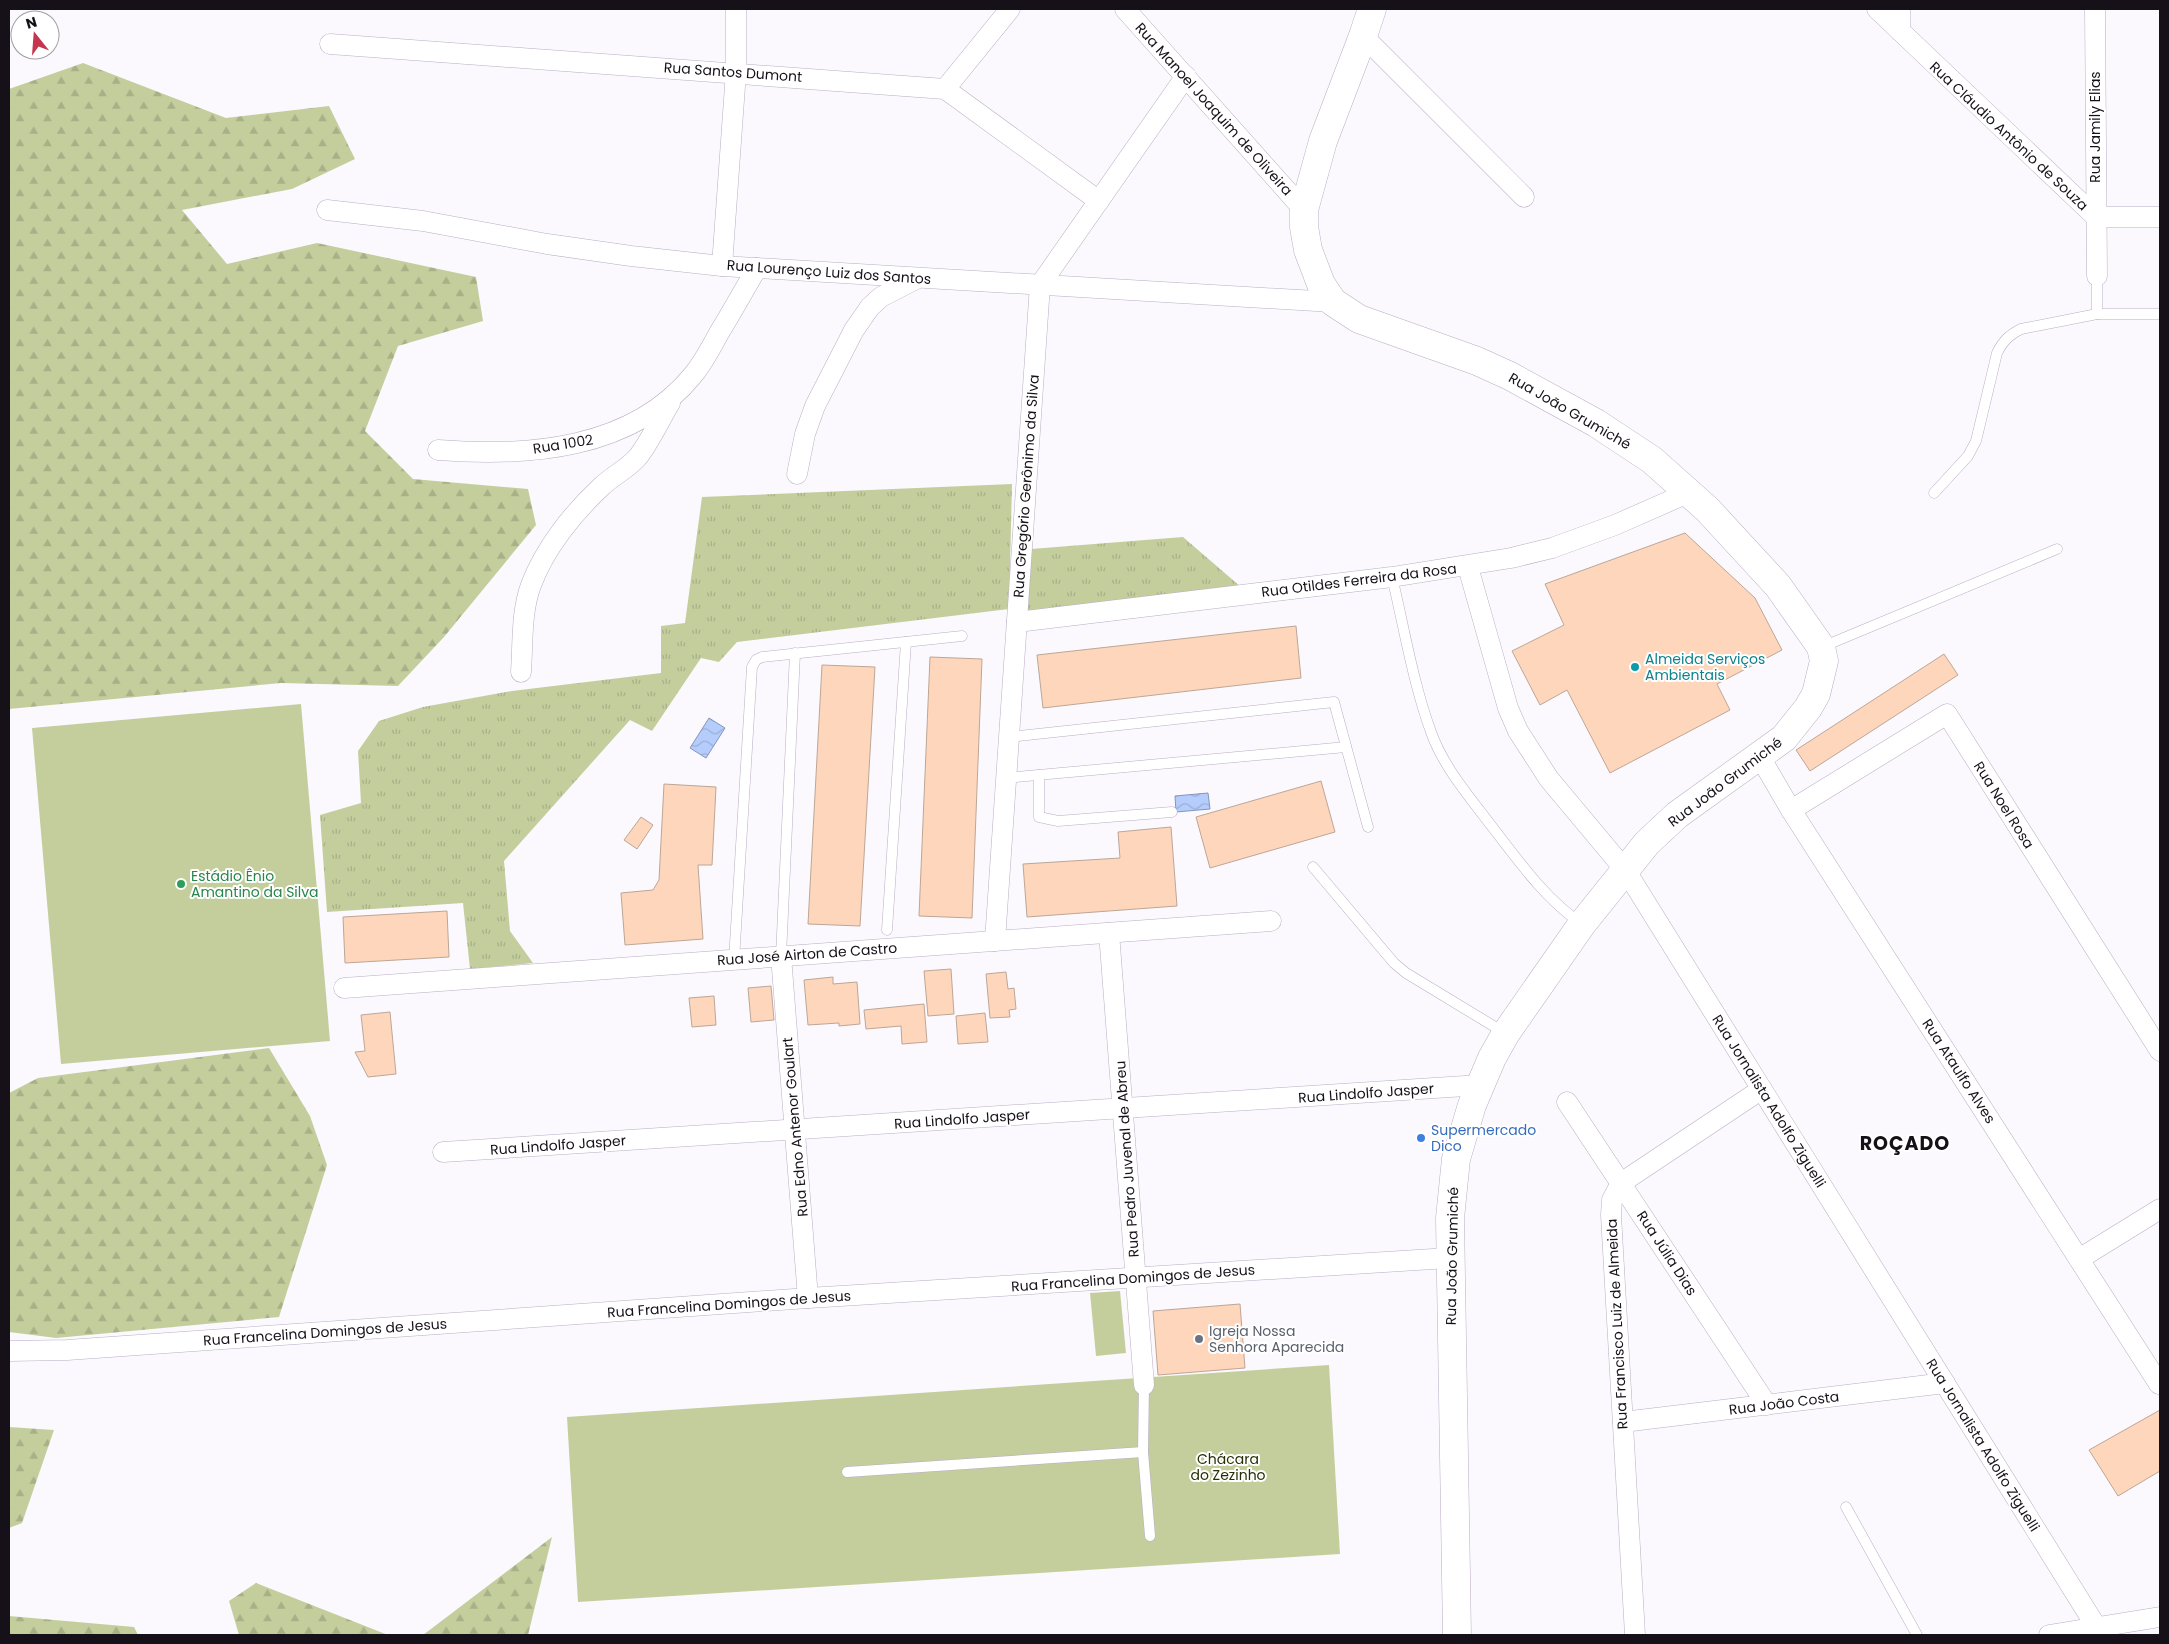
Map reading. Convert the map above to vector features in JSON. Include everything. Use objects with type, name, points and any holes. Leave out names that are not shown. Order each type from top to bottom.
[{"type":"main road","name":"Rua João Grumiché","points":[[1372,9],[1364,36],[1323,141],[1304,210],[1304,227],[1312,266],[1320,284],[1333,302],[1346,312],[1372,325],[1477,361],[1510,376],[1575,411],[1631,445],[1663,468],[1690,492],[1778,586],[1821,647],[1824,661],[1816,694],[1808,708],[1784,738],[1677,815],[1647,843],[1582,924],[1506,1033],[1492,1058],[1472,1106],[1456,1159],[1451,1200],[1449,1258],[1457,1635]]},
{"type":"street","points":[[722,266],[736,72],[736,9]]},
{"type":"street","points":[[1010,9],[944,89],[1099,201]]},
{"type":"street","name":"Rua Manoel Joaquim de Oliveira","points":[[1125,9],[1304,210]]},
{"type":"street","name":"Rua Cláudio Antônio de Souza","points":[[1877,9],[2096,217],[2160,216]]},
{"type":"street","points":[[1900,9],[1900,31]]},
{"type":"street","name":"Rua Jamily Elias","points":[[2094,9],[2097,276]]},
{"type":"street","points":[[1364,36],[1524,196]]},
{"type":"street","name":"Rua Santos Dumont","points":[[330,44],[736,72],[944,89]]},
{"type":"street","points":[[1040,285],[1186,76]]},
{"type":"street","name":"Rua Lourenço Luiz dos Santos","points":[[327,210],[423,221],[548,244],[631,256],[722,266],[1333,302]]},
{"type":"street","name":"Rua 1002","points":[[438,450],[473,453],[552,447],[590,441],[640,421],[673,397],[694,374],[757,268]]},
{"type":"street","points":[[797,474],[805,434],[815,406],[854,330],[870,307],[881,297],[918,278]]},
{"type":"street","name":"Rua Gregório Gerônimo da Silva","points":[[995,941],[1040,285]]},
{"type":"street","points":[[521,672],[524,618],[531,586],[547,554],[579,508],[636,458],[647,443],[673,397]]},
{"type":"street","name":"Rua Otildes Ferreira da Rosa","points":[[1017,622],[1392,577],[1511,558],[1552,548],[1615,525],[1690,492]]},
{"type":"street","name":"Rua Jornalista Adolfo Ziguelli","points":[[1468,566],[1508,708],[1518,731],[1549,779],[1626,871],[2097,1628]]},
{"type":"street","name":"Rua Noel Rosa","points":[[1792,810],[1946,714],[2160,1051]]},
{"type":"street","name":"Rua Ataulfo Alves","points":[[1760,757],[2159,1384]]},
{"type":"street","name":"Rua José Airton de Castro","points":[[344,988],[1271,921]]},
{"type":"street","name":"Rua Pedro Juvenal de Abreu","points":[[1109,932],[1144,1385]]},
{"type":"street","name":"Rua Edno Antenor Goulart","points":[[781,956],[808,1298]]},
{"type":"street","name":"Rua Lindolfo Jasper","points":[[443,1152],[1481,1085]]},
{"type":"street","points":[[1621,1183],[1762,1089]]},
{"type":"street","name":"Rua Júlia Dias","points":[[1567,1102],[1767,1405]]},
{"type":"street","name":"Rua Francisco Luiz de Almeida","points":[[1621,1183],[1612,1200],[1611,1215],[1635,1635]]},
{"type":"street","points":[[2079,1259],[2160,1209]]},
{"type":"street","name":"Rua Francelina Domingos de Jesus","points":[[9,1350],[67,1350],[808,1298],[1449,1258]]},
{"type":"street","name":"Rua João Costa","points":[[1623,1422],[1945,1383]]},
{"type":"street","points":[[2049,1635],[2160,1617]]},
{"type":"lane","points":[[2097,276],[2097,314]]},
{"type":"lane","points":[[1934,493],[1968,456],[1976,441],[1997,353],[2001,344],[2010,335],[2021,329],[2097,314],[2160,314]]},
{"type":"lane","points":[[1821,647],[2058,548]]},
{"type":"lane","points":[[1392,577],[1423,707],[1440,752],[1460,785],[1525,870],[1562,910],[1582,924]]},
{"type":"lane","points":[[734,960],[752,667],[756,660],[762,657],[796,653],[962,636]]},
{"type":"lane","points":[[887,930],[906,642]]},
{"type":"lane","points":[[781,956],[796,653]]},
{"type":"lane","points":[[1009,737],[1334,702],[1368,828]]},
{"type":"lane","points":[[1006,778],[1346,747]]},
{"type":"lane","points":[[1040,775],[1039,817],[1058,821],[1172,812]]},
{"type":"lane","points":[[1313,867],[1394,963],[1506,1033]]},
{"type":"lane","points":[[1144,1385],[1143,1452],[1150,1536]]},
{"type":"lane","points":[[847,1472],[1143,1452]]},
{"type":"lane","points":[[1846,1507],[1917,1635]]},
{"type":"green space","points":[[83,63],[226,118],[329,106],[355,159],[292,189],[182,210],[227,264],[317,243],[476,277],[483,321],[398,346],[365,431],[413,479],[528,489],[536,525],[444,637],[398,686],[281,683],[9,709],[9,89]]},
{"type":"green space","points":[[1012,484],[1009,609],[737,642],[719,662],[701,658],[652,731],[630,720],[504,861],[510,931],[533,963],[470,969],[463,903],[327,912],[320,815],[361,803],[358,751],[379,721],[423,707],[512,691],[661,673],[661,626],[685,623],[702,497]]},
{"type":"green space","points":[[1183,537],[1241,587],[1026,613],[1031,549]]},
{"type":"green space","name":"Estádio Ênio Amantino da Silva","points":[[301,704],[330,1041],[61,1064],[32,728]]},
{"type":"green space","points":[[269,1048],[310,1116],[327,1165],[279,1317],[56,1338],[9,1332],[9,1093],[38,1078]]},
{"type":"green space","points":[[1120,1291],[1126,1353],[1096,1356],[1090,1293]]},
{"type":"green space","name":"Chácara do Zezinho","points":[[1329,1365],[1340,1554],[578,1602],[567,1417]]},
{"type":"green space","points":[[9,1427],[54,1430],[22,1523],[9,1528]]},
{"type":"green space","points":[[552,1537],[528,1635],[423,1635]]},
{"type":"green space","points":[[256,1583],[388,1635],[239,1635],[229,1601]]},
{"type":"green space","points":[[9,1616],[134,1627],[138,1635],[9,1635]]},
{"type":"water","points":[[709,718],[725,728],[706,758],[690,748]]},
{"type":"water","points":[[1208,793],[1210,809],[1176,812],[1175,796]]},
{"type":"building","name":"Almeida Serviços Ambientais","points":[[1685,533],[1755,598],[1782,650],[1717,684],[1730,710],[1610,773],[1567,690],[1540,705],[1512,651],[1564,625],[1545,584]]},
{"type":"building","points":[[1296,626],[1301,678],[1043,708],[1037,655]]},
{"type":"building","points":[[1944,654],[1958,675],[1810,771],[1796,750]]},
{"type":"building","points":[[930,657],[982,659],[972,918],[919,916]]},
{"type":"building","points":[[822,665],[875,667],[860,926],[808,924]]},
{"type":"building","points":[[1321,781],[1335,832],[1210,868],[1196,817]]},
{"type":"building","points":[[664,784],[716,787],[712,865],[698,865],[703,939],[625,945],[621,893],[653,890],[659,880]]},
{"type":"building","points":[[641,817],[653,825],[637,849],[624,840]]},
{"type":"building","points":[[1171,827],[1177,906],[1027,917],[1023,864],[1120,858],[1118,832]]},
{"type":"building","points":[[447,911],[449,957],[345,963],[343,917]]},
{"type":"building","points":[[951,969],[954,1014],[928,1016],[924,971]]},
{"type":"building","points":[[1006,972],[1008,989],[1014,988],[1016,1009],[1009,1010],[1010,1017],[990,1018],[986,974]]},
{"type":"building","points":[[833,977],[833,984],[857,982],[860,1024],[839,1026],[839,1023],[808,1025],[804,980]]},
{"type":"building","points":[[771,986],[774,1020],[751,1022],[748,988]]},
{"type":"building","points":[[714,996],[716,1025],[692,1027],[689,998]]},
{"type":"building","points":[[924,1004],[927,1042],[902,1044],[901,1026],[866,1029],[864,1010]]},
{"type":"building","points":[[390,1012],[396,1074],[368,1077],[355,1052],[365,1051],[361,1015]]},
{"type":"building","points":[[985,1013],[988,1042],[958,1044],[956,1016]]},
{"type":"building","name":"Igreja Nossa Senhora Aparecida","points":[[1240,1304],[1245,1368],[1158,1375],[1153,1311]]},
{"type":"building","points":[[2160,1410],[2160,1471],[2118,1496],[2089,1450]]},
{"type":"place","name":"Almeida Serviços Ambientais","points":[[1635,667]]},
{"type":"place","name":"Estádio Ênio Amantino da Silva","points":[[181,884]]},
{"type":"place","name":"Supermercado Dico","points":[[1421,1138]]},
{"type":"place","name":"Igreja Nossa Senhora Aparecida","points":[[1199,1339]]},
{"type":"district","name":"ROÇADO","points":[[1905,1143]]}]
